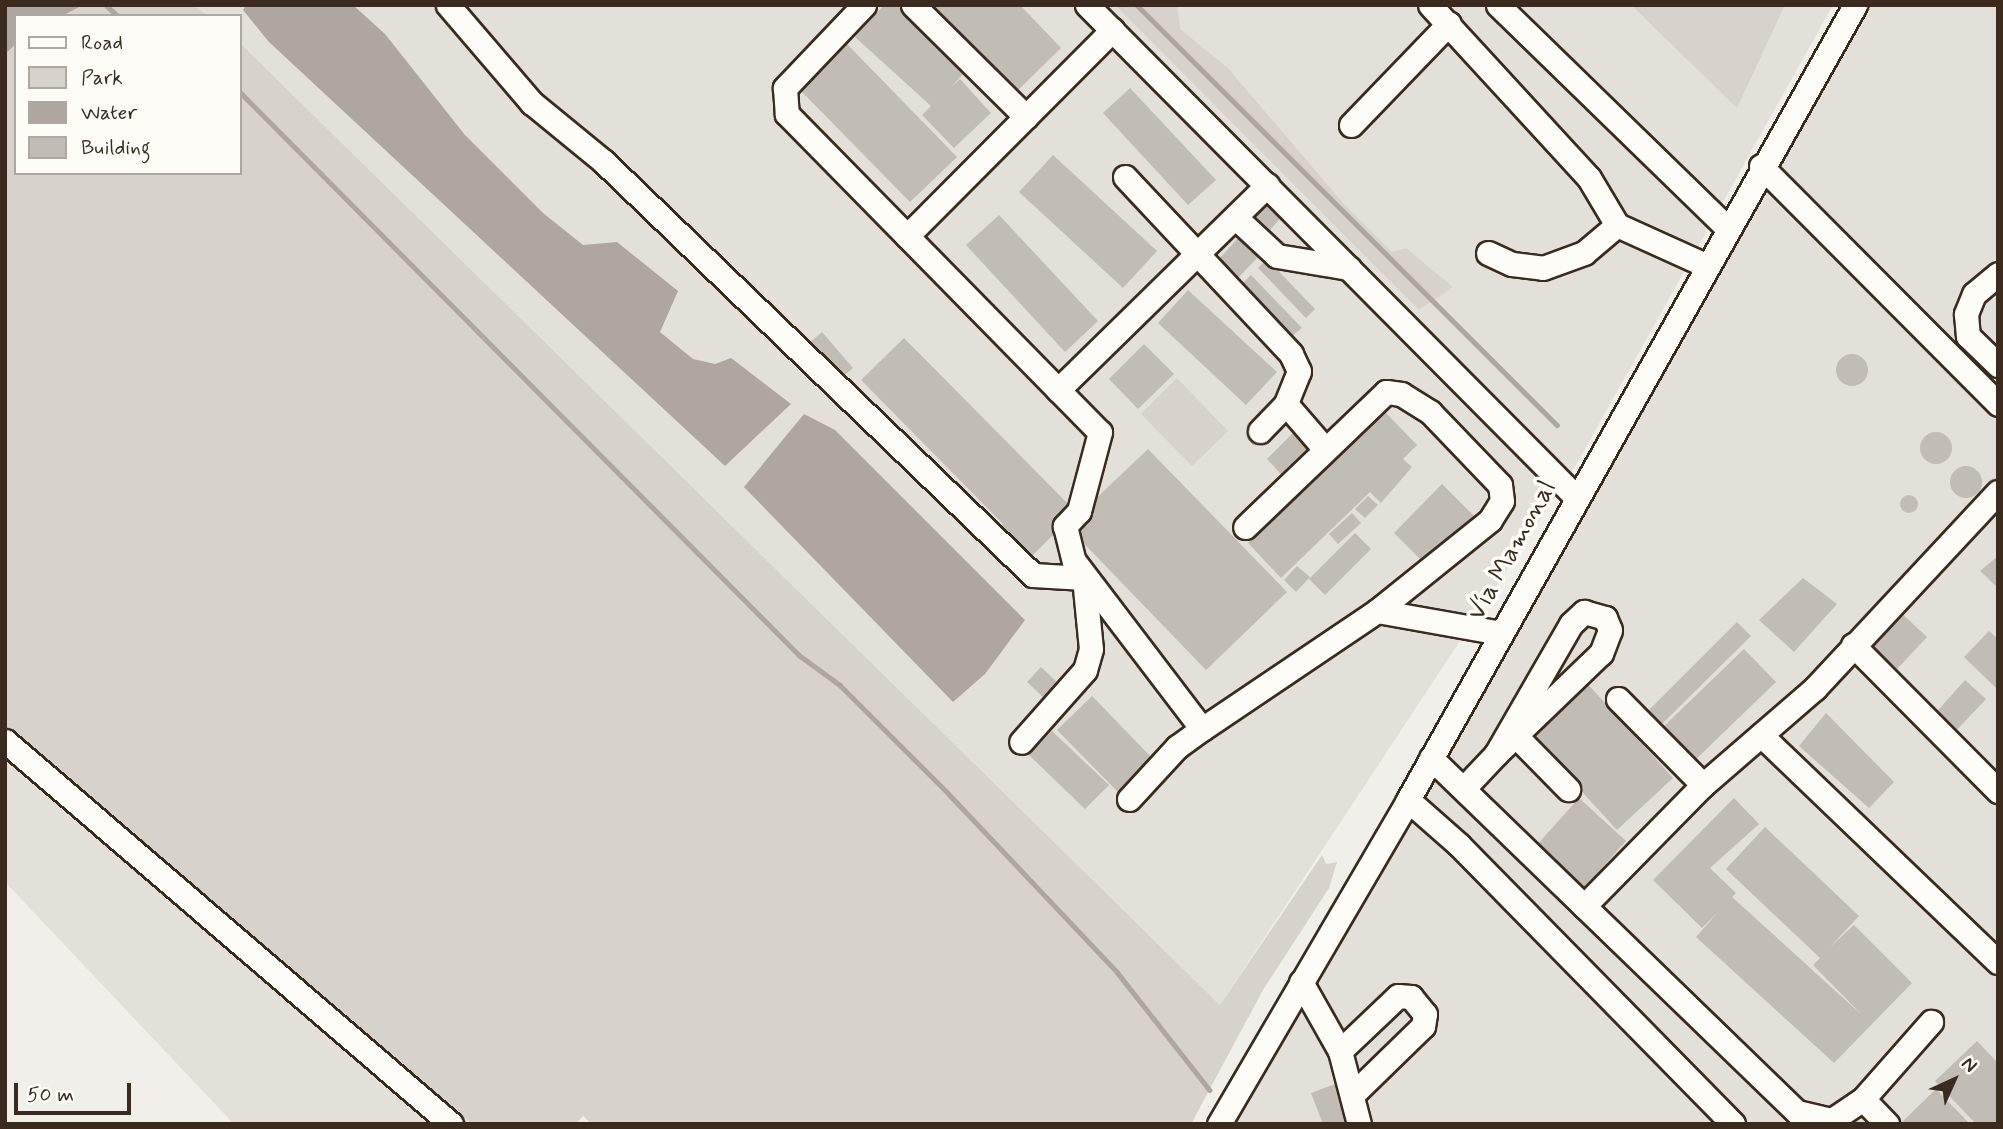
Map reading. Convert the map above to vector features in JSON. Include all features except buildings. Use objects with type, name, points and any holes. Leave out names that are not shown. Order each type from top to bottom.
[{"type":"street","points":[[448,5],[531,103],[604,162],[1033,575],[1084,578],[1202,729]]},
{"type":"street","points":[[864,5],[785,88],[783,105],[1101,434],[1079,511],[1065,526],[1084,578],[1091,649],[1085,670],[1021,742]]},
{"type":"street","points":[[913,5],[1026,117]]},
{"type":"street","points":[[1087,5],[1575,496]]},
{"type":"street","points":[[1430,5],[1589,178],[1617,225],[1705,265]]},
{"type":"street","points":[[1499,5],[1726,228]]},
{"type":"street","name":"Vía Mamonal","points":[[1219,1124],[1432,758],[1575,496],[1855,5]]},
{"type":"street","points":[[1351,125],[1449,23]]},
{"type":"street","points":[[907,236],[1112,30]]},
{"type":"street","points":[[1761,166],[1998,404]]},
{"type":"street","points":[[1125,177],[1291,354],[1299,370],[1286,404],[1260,431]]},
{"type":"street","points":[[1058,390],[1267,185]]},
{"type":"street","points":[[1235,217],[1277,256],[1349,268]]},
{"type":"street","points":[[1488,253],[1512,264],[1543,268],[1584,253],[1617,225]]},
{"type":"street","points":[[1998,274],[1973,294],[1966,314],[1968,336],[1998,365]]},
{"type":"street","points":[[1129,799],[1177,747],[1377,611],[1490,520],[1502,501],[1500,485],[1430,412],[1402,394],[1386,392],[1324,448],[1245,527]]},
{"type":"street","points":[[1286,404],[1324,448]]},
{"type":"street","points":[[1584,906],[1703,785],[1761,735],[1853,645],[1998,492]]},
{"type":"street","points":[[1377,611],[1500,633]]},
{"type":"street","points":[[1464,788],[1515,734],[1601,653],[1610,630],[1605,618],[1584,612],[1571,624],[1496,754]]},
{"type":"street","points":[[1853,645],[1998,791]]},
{"type":"street","points":[[1618,699],[1703,785]]},
{"type":"street","points":[[1515,734],[1567,789]]},
{"type":"street","points":[[1761,735],[1998,962]]},
{"type":"street","points":[[5,741],[451,1124]]},
{"type":"street","points":[[1432,758],[1797,1112],[1832,1120],[1863,1099],[1931,1022]]},
{"type":"street","points":[[1408,800],[1459,845],[1733,1124]]},
{"type":"street","points":[[1301,982],[1340,1051],[1359,1124]]},
{"type":"street","points":[[1340,1051],[1398,996],[1411,997],[1425,1014],[1423,1026],[1353,1093]]},
{"type":"street","points":[[1863,1099],[1887,1124]]},
{"type":"shaded area","points":[[193,5],[1833,5],[1576,465],[1220,1005],[242,45],[242,14],[206,14]]},
{"type":"shaded area","points":[[1855,5],[1998,5],[1998,1124],[1224,1124],[1575,496],[1774,182],[1761,166]]},
{"type":"shaded area","points":[[5,725],[298,972],[472,1124],[234,1124],[5,882]]},
{"type":"green space","points":[[83,5],[193,5],[206,14],[66,14]]},
{"type":"green space","points":[[1115,5],[1177,5],[1180,29],[1228,68],[1343,203],[1392,252],[1406,248],[1453,287],[1419,310]]},
{"type":"green space","points":[[1631,5],[1785,5],[1737,108]]},
{"type":"green space","points":[[242,45],[1220,1005],[1322,855],[1326,864],[1337,862],[1329,888],[1263,990],[1191,1124],[592,1124],[583,1116],[576,1124],[472,1124],[5,725],[5,54],[14,46],[14,175],[242,175]]},
{"type":"green space","points":[[1177,378],[1228,431],[1192,466],[1141,414]]},
{"type":"water","points":[[5,5],[83,5],[66,14],[14,14],[14,46],[5,54]]},
{"type":"water","points":[[246,5],[353,5],[385,34],[465,135],[543,213],[583,245],[617,242],[678,291],[660,332],[693,359],[715,364],[731,358],[791,404],[725,466],[269,42],[243,10]]},
{"type":"water","points":[[804,414],[835,430],[1025,620],[985,674],[953,702],[744,487]]},
{"type":"waterway","points":[[106,5],[116,14]]},
{"type":"waterway","points":[[1137,5],[1557,425]]},
{"type":"waterway","points":[[242,94],[799,655],[840,685],[947,792],[1117,972],[1210,1090]]}]
